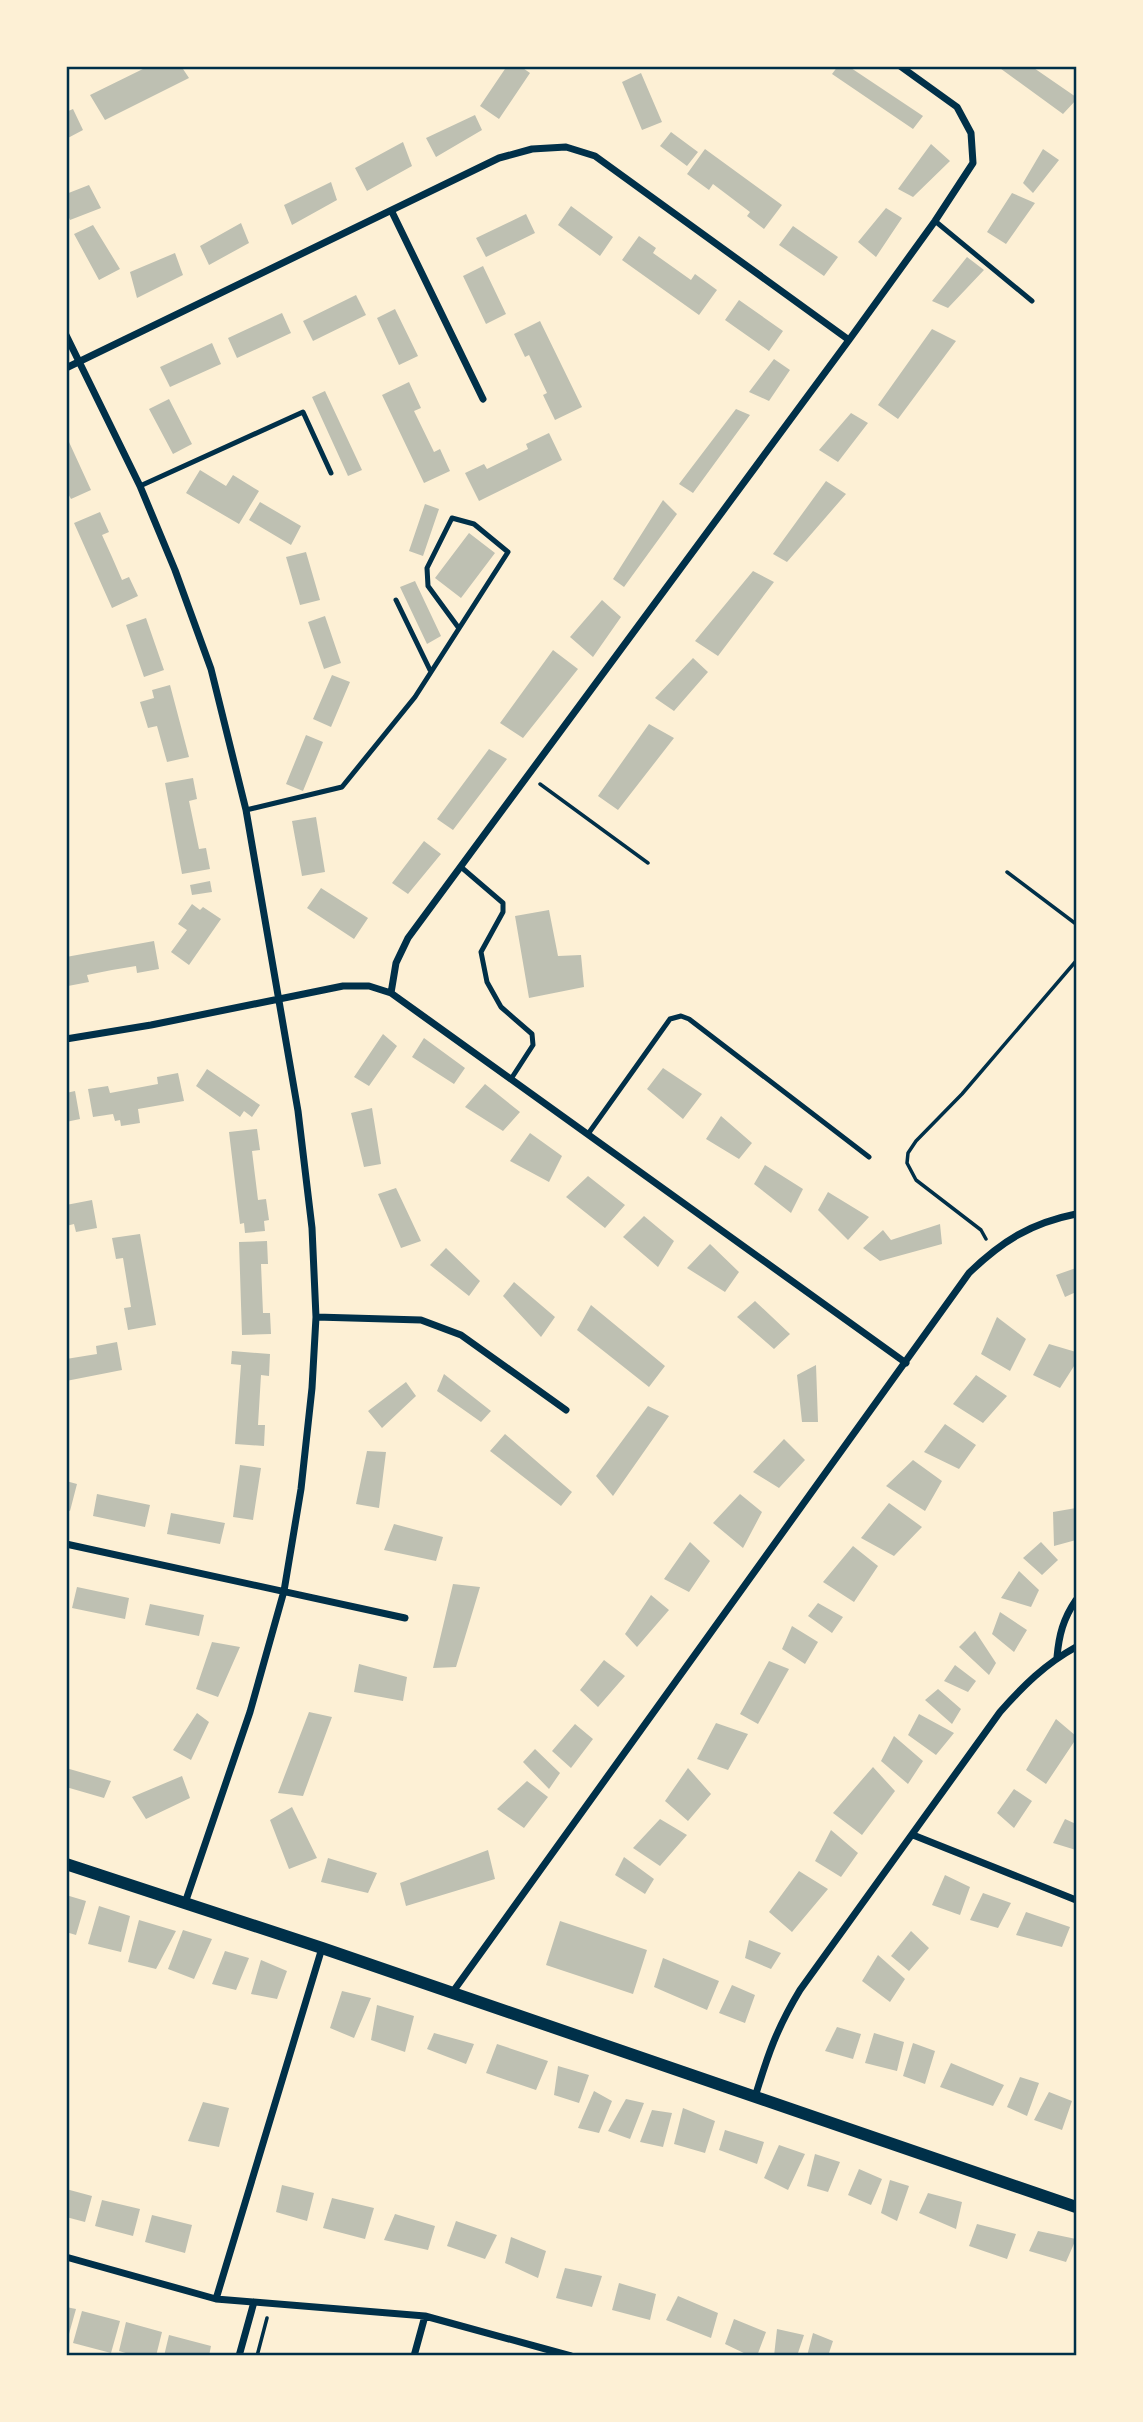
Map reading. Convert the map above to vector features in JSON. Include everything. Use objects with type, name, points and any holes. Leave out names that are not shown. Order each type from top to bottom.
[{"type":"street","points":[[391,993],[396,963],[408,938],[849,340],[935,221],[973,163],[971,133],[957,107],[900,66]]},
{"type":"street","points":[[66,368],[499,158],[532,149],[566,147],[595,156],[849,340]]},
{"type":"street","points":[[392,212],[483,399]]},
{"type":"street","points":[[66,335],[140,486],[175,570],[211,669],[246,810],[299,1124],[312,1228],[316,1317],[311,1401],[301,1489],[284,1591],[250,1712],[185,1903]]},
{"type":"street","points":[[66,1039],[343,986],[369,986],[391,993],[906,1363]]},
{"type":"street","points":[[452,1993],[969,1273],[993,1250],[1021,1233],[1053,1219],[1076,1214]]},
{"type":"street","points":[[316,1317],[421,1320],[461,1335],[566,1410]]},
{"type":"street","points":[[66,1544],[405,1618]]},
{"type":"street","points":[[1057,1657],[1059,1634],[1065,1616],[1076,1600]]},
{"type":"street","points":[[755,2098],[774,2038],[800,1990],[1000,1712],[1028,1680],[1057,1657],[1076,1647]]},
{"type":"street","points":[[913,1835],[1076,1900]]},
{"type":"street","points":[[66,1864],[322,1948],[1076,2207]]},
{"type":"street","points":[[216,2299],[322,1948]]},
{"type":"street","points":[[66,2256],[216,2299],[425,2316],[571,2356]]},
{"type":"street","points":[[239,2356],[254,2302]]},
{"type":"street","points":[[414,2356],[425,2316]]},
{"type":"lane","points":[[935,221],[1032,301]]},
{"type":"lane","points":[[140,486],[303,412],[331,473]]},
{"type":"lane","points":[[246,810],[342,787],[415,697],[508,552],[474,524],[452,518],[427,568],[428,586],[458,627]]},
{"type":"lane","points":[[396,600],[430,670]]},
{"type":"lane","points":[[461,867],[503,903],[503,912],[481,952],[487,982],[501,1007],[532,1034],[533,1045],[511,1079]]},
{"type":"lane","points":[[587,1134],[670,1019],[681,1016],[689,1019],[869,1157]]},
{"type":"path","points":[[530,776],[648,863]]},
{"type":"path","points":[[1007,872],[1076,924]]},
{"type":"path","points":[[993,1250],[981,1230],[916,1180],[907,1163],[908,1153],[1076,961]]},
{"type":"path","points":[[257,2356],[271,2302]]},
{"type":"building","points":[[149,66],[181,66],[189,78],[105,120],[90,95]]},
{"type":"building","points":[[507,66],[520,66],[530,73],[499,119],[480,106]]},
{"type":"building","points":[[838,66],[848,66],[923,116],[913,129],[832,74]]},
{"type":"building","points":[[997,66],[1031,66],[1076,97],[1076,100],[1063,114]]},
{"type":"building","points":[[641,73],[662,122],[642,130],[622,82]]},
{"type":"building","points":[[73,109],[83,130],[66,139],[66,112]]},
{"type":"building","points":[[475,115],[482,130],[436,157],[426,138]]},
{"type":"building","points":[[671,132],[698,152],[687,166],[660,146]]},
{"type":"building","points":[[403,142],[412,166],[367,191],[355,168]]},
{"type":"building","points":[[931,144],[950,161],[913,197],[898,189]]},
{"type":"building","points":[[705,149],[782,205],[764,229],[747,216],[750,212],[713,184],[709,190],[687,174]]},
{"type":"building","points":[[1043,149],[1059,160],[1033,193],[1023,183]]},
{"type":"building","points":[[331,182],[337,200],[292,225],[284,205]]},
{"type":"building","points":[[89,185],[101,208],[70,220],[66,211],[66,194]]},
{"type":"building","points":[[1012,193],[1035,203],[1006,244],[987,232]]},
{"type":"building","points":[[571,206],[613,237],[600,256],[558,225]]},
{"type":"building","points":[[886,208],[902,218],[876,257],[858,242]]},
{"type":"building","points":[[526,214],[535,233],[486,257],[476,238]]},
{"type":"building","points":[[241,223],[249,243],[209,265],[200,246]]},
{"type":"building","points":[[93,225],[120,269],[99,280],[74,234]]},
{"type":"building","points":[[793,226],[838,257],[824,276],[779,245]]},
{"type":"building","points":[[639,236],[656,248],[653,253],[691,280],[695,274],[717,290],[699,315],[622,260]]},
{"type":"building","points":[[175,253],[183,275],[137,298],[130,272]]},
{"type":"building","points":[[967,257],[984,270],[948,308],[932,301]]},
{"type":"building","points":[[483,266],[506,314],[486,324],[463,276]]},
{"type":"building","points":[[356,295],[366,315],[313,341],[303,321]]},
{"type":"building","points":[[739,300],[783,331],[769,351],[725,320]]},
{"type":"building","points":[[395,309],[418,356],[399,365],[377,318]]},
{"type":"building","points":[[282,313],[291,333],[237,358],[228,338]]},
{"type":"building","points":[[540,321],[582,407],[555,420],[543,395],[547,393],[529,355],[525,357],[514,334]]},
{"type":"building","points":[[932,329],[956,341],[898,419],[878,405]]},
{"type":"building","points":[[212,343],[221,364],[170,387],[160,367]]},
{"type":"building","points":[[774,359],[790,370],[769,401],[749,392]]},
{"type":"building","points":[[409,382],[421,408],[414,411],[434,452],[440,449],[450,471],[424,483],[382,395]]},
{"type":"building","points":[[325,391],[362,470],[348,476],[312,397]]},
{"type":"building","points":[[169,399],[192,444],[173,454],[149,409]]},
{"type":"building","points":[[736,409],[750,415],[693,493],[679,484]]},
{"type":"building","points":[[851,413],[868,423],[838,462],[819,450]]},
{"type":"building","points":[[549,433],[562,460],[479,501],[465,473],[484,464],[487,469],[528,449],[526,444]]},
{"type":"building","points":[[69,442],[91,490],[71,499],[66,490],[66,443]]},
{"type":"building","points":[[200,470],[226,486],[233,475],[259,491],[239,524],[186,493]]},
{"type":"building","points":[[826,481],[846,494],[787,562],[773,554]]},
{"type":"building","points":[[663,500],[677,514],[624,587],[613,579]]},
{"type":"building","points":[[260,502],[301,526],[291,545],[249,520]]},
{"type":"building","points":[[425,504],[439,509],[423,556],[409,551]]},
{"type":"building","points":[[100,512],[109,532],[102,535],[122,580],[129,577],[138,596],[112,608],[74,523]]},
{"type":"building","points":[[469,533],[495,553],[461,598],[435,578]]},
{"type":"building","points":[[306,552],[320,600],[300,605],[286,557]]},
{"type":"building","points":[[753,571],[774,582],[718,656],[695,641]]},
{"type":"building","points":[[415,581],[441,636],[427,644],[400,587]]},
{"type":"building","points":[[602,600],[621,617],[593,657],[570,637]]},
{"type":"building","points":[[325,616],[341,663],[324,669],[308,622]]},
{"type":"building","points":[[146,618],[164,670],[144,677],[126,625]]},
{"type":"building","points":[[553,650],[578,669],[523,738],[500,723]]},
{"type":"building","points":[[693,658],[708,672],[674,711],[655,698]]},
{"type":"building","points":[[332,675],[350,682],[331,727],[313,719]]},
{"type":"building","points":[[170,685],[189,757],[167,762],[157,726],[148,728],[140,702],[154,698],[152,690]]},
{"type":"building","points":[[649,724],[674,738],[618,810],[598,796]]},
{"type":"building","points":[[306,735],[323,742],[303,791],[286,784]]},
{"type":"building","points":[[489,749],[507,759],[453,830],[437,819]]},
{"type":"building","points":[[193,778],[197,799],[189,801],[199,849],[206,848],[210,869],[182,874],[165,783]]},
{"type":"building","points":[[316,817],[325,872],[302,876],[292,821]]},
{"type":"building","points":[[424,841],[441,854],[408,894],[392,883]]},
{"type":"building","points":[[210,881],[212,892],[192,895],[190,885]]},
{"type":"building","points":[[321,888],[368,918],[354,939],[307,908]]},
{"type":"building","points":[[192,904],[200,910],[203,907],[221,919],[189,965],[171,952],[187,930],[178,924]]},
{"type":"building","points":[[549,910],[558,956],[581,955],[584,987],[529,998],[515,916]]},
{"type":"building","points":[[154,941],[159,969],[137,973],[136,966],[112,970],[87,975],[89,982],[68,986],[66,957]]},
{"type":"building","points":[[383,1034],[397,1046],[369,1086],[354,1077]]},
{"type":"building","points":[[424,1038],[465,1068],[454,1084],[412,1057]]},
{"type":"building","points":[[663,1068],[702,1094],[683,1119],[647,1089]]},
{"type":"building","points":[[207,1069],[260,1105],[252,1117],[244,1111],[240,1117],[196,1086]]},
{"type":"building","points":[[178,1073],[184,1101],[138,1109],[140,1123],[121,1126],[120,1120],[115,1121],[113,1114],[93,1117],[88,1089],[108,1086],[110,1093],[158,1084],[157,1077]]},
{"type":"building","points":[[485,1084],[520,1112],[503,1131],[465,1107]]},
{"type":"building","points":[[75,1091],[80,1119],[66,1122],[66,1093]]},
{"type":"building","points":[[372,1108],[381,1164],[364,1167],[351,1113]]},
{"type":"building","points":[[721,1116],[752,1143],[739,1159],[706,1139]]},
{"type":"building","points":[[257,1129],[260,1150],[252,1151],[258,1200],[266,1199],[269,1220],[264,1221],[265,1231],[245,1233],[244,1223],[240,1224],[229,1132]]},
{"type":"building","points":[[530,1133],[562,1156],[549,1182],[510,1161]]},
{"type":"building","points":[[765,1165],[803,1189],[791,1213],[754,1184]]},
{"type":"building","points":[[588,1176],[625,1205],[605,1228],[566,1197]]},
{"type":"building","points":[[396,1188],[421,1241],[401,1248],[378,1194]]},
{"type":"building","points":[[828,1192],[869,1217],[848,1240],[818,1210]]},
{"type":"building","points":[[92,1200],[97,1228],[76,1232],[74,1224],[66,1226],[66,1205]]},
{"type":"building","points":[[644,1216],[674,1241],[658,1267],[623,1237]]},
{"type":"building","points":[[940,1224],[942,1244],[880,1261],[863,1248],[883,1230],[891,1240]]},
{"type":"building","points":[[140,1234],[156,1325],[128,1330],[124,1308],[131,1307],[123,1258],[116,1259],[112,1238]]},
{"type":"building","points":[[267,1241],[268,1264],[261,1264],[263,1313],[270,1313],[271,1334],[242,1335],[239,1242]]},
{"type":"building","points":[[710,1244],[739,1272],[725,1292],[687,1268]]},
{"type":"building","points":[[446,1248],[480,1281],[469,1296],[430,1265]]},
{"type":"building","points":[[1076,1268],[1076,1292],[1065,1297],[1056,1275]]},
{"type":"building","points":[[514,1282],[555,1317],[541,1337],[503,1296]]},
{"type":"building","points":[[755,1301],[790,1334],[774,1349],[737,1317]]},
{"type":"building","points":[[591,1305],[665,1366],[649,1387],[577,1330]]},
{"type":"building","points":[[997,1317],[1026,1339],[1010,1371],[981,1354]]},
{"type":"building","points":[[117,1342],[122,1370],[66,1381],[66,1359],[97,1354],[96,1346]]},
{"type":"building","points":[[1049,1344],[1076,1352],[1076,1363],[1060,1388],[1033,1375]]},
{"type":"building","points":[[232,1351],[270,1354],[269,1376],[261,1375],[258,1425],[265,1425],[264,1446],[235,1444],[241,1365],[231,1364]]},
{"type":"building","points":[[816,1365],[818,1422],[802,1422],[797,1375]]},
{"type":"building","points":[[444,1374],[491,1411],[481,1422],[437,1391]]},
{"type":"building","points":[[976,1375],[1007,1396],[983,1423],[953,1404]]},
{"type":"building","points":[[406,1382],[416,1396],[382,1428],[368,1411]]},
{"type":"building","points":[[648,1406],[669,1416],[613,1496],[596,1476]]},
{"type":"building","points":[[945,1424],[976,1445],[959,1469],[924,1452]]},
{"type":"building","points":[[505,1434],[572,1492],[561,1506],[490,1451]]},
{"type":"building","points":[[784,1439],[805,1460],[779,1488],[753,1472]]},
{"type":"building","points":[[367,1451],[386,1452],[379,1508],[356,1504]]},
{"type":"building","points":[[913,1460],[942,1481],[925,1511],[886,1486]]},
{"type":"building","points":[[240,1465],[261,1468],[253,1520],[233,1517]]},
{"type":"building","points":[[66,1481],[77,1484],[70,1511],[66,1510]]},
{"type":"building","points":[[97,1494],[150,1505],[145,1527],[93,1516]]},
{"type":"building","points":[[740,1494],[762,1512],[743,1548],[713,1523]]},
{"type":"building","points":[[889,1503],[922,1527],[894,1556],[861,1538]]},
{"type":"building","points":[[1076,1508],[1076,1540],[1054,1546],[1053,1512]]},
{"type":"building","points":[[171,1513],[225,1523],[220,1544],[167,1534]]},
{"type":"building","points":[[394,1524],[443,1537],[436,1561],[384,1550]]},
{"type":"building","points":[[690,1542],[710,1561],[689,1592],[664,1579]]},
{"type":"building","points":[[1041,1542],[1058,1560],[1042,1575],[1023,1558]]},
{"type":"building","points":[[853,1546],[878,1566],[854,1602],[823,1582]]},
{"type":"building","points":[[1019,1571],[1039,1590],[1031,1607],[1001,1598]]},
{"type":"building","points":[[453,1584],[480,1587],[456,1667],[433,1668]]},
{"type":"building","points":[[77,1587],[129,1598],[125,1619],[72,1608]]},
{"type":"building","points":[[651,1595],[669,1610],[637,1647],[625,1634]]},
{"type":"building","points":[[818,1603],[843,1617],[832,1633],[808,1616]]},
{"type":"building","points":[[150,1604],[204,1615],[199,1636],[145,1625]]},
{"type":"building","points":[[1000,1612],[1027,1630],[1014,1652],[992,1634]]},
{"type":"building","points":[[792,1626],[818,1642],[805,1664],[782,1649]]},
{"type":"building","points":[[975,1631],[996,1663],[989,1675],[959,1647]]},
{"type":"building","points":[[212,1642],[240,1647],[218,1697],[196,1689]]},
{"type":"building","points":[[604,1660],[625,1676],[598,1707],[580,1690]]},
{"type":"building","points":[[769,1661],[789,1669],[758,1724],[740,1714]]},
{"type":"building","points":[[359,1664],[407,1677],[403,1701],[354,1692]]},
{"type":"building","points":[[955,1665],[976,1681],[968,1692],[944,1681]]},
{"type":"building","points":[[938,1689],[961,1709],[952,1724],[925,1700]]},
{"type":"building","points":[[309,1712],[332,1717],[303,1796],[278,1793]]},
{"type":"building","points":[[197,1713],[209,1722],[191,1760],[173,1750]]},
{"type":"building","points":[[919,1714],[954,1733],[936,1755],[908,1735]]},
{"type":"building","points":[[1056,1719],[1076,1736],[1076,1739],[1046,1784],[1026,1770]]},
{"type":"building","points":[[716,1723],[748,1734],[728,1770],[697,1759]]},
{"type":"building","points":[[575,1724],[593,1739],[571,1768],[552,1751]]},
{"type":"building","points":[[894,1736],[923,1761],[908,1784],[881,1761]]},
{"type":"building","points":[[535,1749],[560,1773],[549,1789],[523,1762]]},
{"type":"building","points":[[873,1767],[895,1791],[862,1835],[833,1813]]},
{"type":"building","points":[[66,1768],[111,1781],[104,1798],[66,1787]]},
{"type":"building","points":[[688,1768],[711,1794],[688,1821],[665,1801]]},
{"type":"building","points":[[182,1776],[190,1798],[146,1819],[132,1797]]},
{"type":"building","points":[[527,1781],[548,1797],[524,1828],[497,1809]]},
{"type":"building","points":[[1014,1789],[1032,1801],[1014,1828],[997,1813]]},
{"type":"building","points":[[292,1807],[317,1858],[289,1869],[270,1820]]},
{"type":"building","points":[[660,1819],[687,1835],[660,1866],[633,1848]]},
{"type":"building","points":[[1065,1819],[1076,1824],[1076,1850],[1053,1843]]},
{"type":"building","points":[[831,1830],[858,1853],[841,1877],[815,1861]]},
{"type":"building","points":[[488,1850],[495,1879],[406,1906],[400,1883]]},
{"type":"building","points":[[624,1857],[654,1879],[645,1894],[615,1875]]},
{"type":"building","points":[[328,1858],[377,1873],[368,1893],[321,1882]]},
{"type":"building","points":[[799,1871],[828,1889],[792,1932],[769,1912]]},
{"type":"building","points":[[945,1875],[970,1887],[960,1915],[932,1905]]},
{"type":"building","points":[[983,1893],[1011,1903],[998,1928],[970,1920]]},
{"type":"building","points":[[66,1895],[86,1901],[76,1935],[66,1932]]},
{"type":"building","points":[[99,1906],[130,1916],[121,1952],[88,1944]]},
{"type":"building","points":[[1026,1912],[1070,1927],[1062,1947],[1016,1935]]},
{"type":"building","points":[[139,1920],[176,1931],[156,1969],[128,1962]]},
{"type":"building","points":[[560,1921],[647,1950],[633,1994],[546,1965]]},
{"type":"building","points":[[183,1930],[212,1939],[194,1979],[168,1969]]},
{"type":"building","points":[[911,1931],[929,1948],[909,1971],[891,1956]]},
{"type":"building","points":[[749,1940],[781,1953],[771,1969],[745,1958]]},
{"type":"building","points":[[225,1951],[249,1958],[236,1990],[212,1984]]},
{"type":"building","points":[[878,1955],[905,1979],[890,2002],[862,1981]]},
{"type":"building","points":[[663,1958],[719,1981],[707,2010],[654,1987]]},
{"type":"building","points":[[261,1960],[287,1971],[277,1999],[251,1994]]},
{"type":"building","points":[[732,1985],[755,1995],[745,2023],[719,2013]]},
{"type":"building","points":[[342,1991],[371,1998],[354,2038],[330,2028]]},
{"type":"building","points":[[377,2005],[414,2016],[405,2052],[371,2040]]},
{"type":"building","points":[[837,2027],[861,2034],[853,2059],[825,2051]]},
{"type":"building","points":[[434,2033],[474,2044],[466,2064],[427,2049]]},
{"type":"building","points":[[874,2033],[904,2042],[897,2071],[865,2063]]},
{"type":"building","points":[[913,2043],[935,2051],[925,2084],[903,2076]]},
{"type":"building","points":[[497,2044],[548,2061],[536,2090],[486,2073]]},
{"type":"building","points":[[951,2063],[1004,2085],[993,2106],[940,2087]]},
{"type":"building","points":[[558,2066],[589,2075],[579,2103],[554,2095]]},
{"type":"building","points":[[1020,2077],[1039,2083],[1027,2116],[1007,2107]]},
{"type":"building","points":[[594,2091],[612,2101],[599,2133],[578,2128]]},
{"type":"building","points":[[1049,2092],[1072,2101],[1062,2130],[1034,2120]]},
{"type":"building","points":[[626,2099],[644,2103],[630,2139],[608,2131]]},
{"type":"building","points":[[203,2102],[229,2108],[219,2147],[188,2141]]},
{"type":"building","points":[[683,2108],[715,2121],[705,2153],[674,2144]]},
{"type":"building","points":[[652,2110],[672,2113],[663,2147],[640,2142]]},
{"type":"building","points":[[725,2130],[764,2142],[757,2164],[719,2150]]},
{"type":"building","points":[[779,2145],[805,2154],[788,2190],[764,2178]]},
{"type":"building","points":[[815,2154],[840,2162],[828,2192],[807,2186]]},
{"type":"building","points":[[859,2169],[882,2179],[871,2205],[848,2195]]},
{"type":"building","points":[[890,2180],[909,2186],[897,2221],[881,2213]]},
{"type":"building","points":[[282,2185],[314,2193],[307,2221],[276,2212]]},
{"type":"building","points":[[66,2189],[92,2196],[85,2222],[66,2217]]},
{"type":"building","points":[[928,2193],[962,2202],[956,2229],[919,2213]]},
{"type":"building","points":[[332,2198],[374,2208],[365,2239],[323,2228]]},
{"type":"building","points":[[102,2200],[140,2209],[133,2236],[95,2226]]},
{"type":"building","points":[[395,2214],[435,2226],[428,2250],[384,2240]]},
{"type":"building","points":[[152,2215],[192,2225],[185,2253],[145,2242]]},
{"type":"building","points":[[456,2221],[497,2235],[485,2259],[447,2246]]},
{"type":"building","points":[[977,2224],[1016,2234],[1007,2259],[969,2246]]},
{"type":"building","points":[[1038,2231],[1076,2239],[1066,2262],[1029,2251]]},
{"type":"building","points":[[511,2237],[546,2251],[538,2278],[505,2263]]},
{"type":"building","points":[[565,2268],[602,2276],[592,2307],[556,2298]]},
{"type":"building","points":[[619,2283],[656,2294],[650,2320],[612,2310]]},
{"type":"building","points":[[678,2296],[718,2313],[711,2338],[666,2320]]},
{"type":"building","points":[[66,2307],[76,2309],[67,2341],[66,2341]]},
{"type":"building","points":[[82,2311],[120,2321],[111,2353],[73,2343]]},
{"type":"building","points":[[734,2319],[766,2332],[757,2356],[750,2356],[725,2344]]},
{"type":"building","points":[[126,2322],[162,2332],[156,2356],[136,2356],[119,2351]]},
{"type":"building","points":[[777,2329],[804,2335],[797,2356],[774,2356]]},
{"type":"building","points":[[813,2333],[833,2341],[828,2356],[807,2356]]},
{"type":"building","points":[[169,2335],[211,2346],[209,2356],[164,2356]]}]
